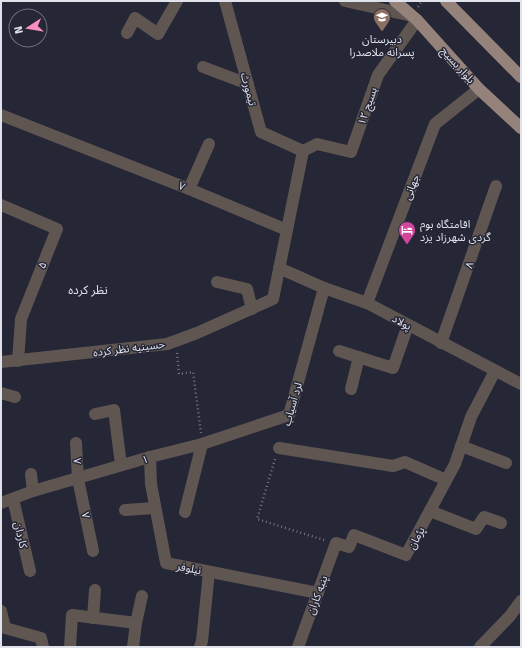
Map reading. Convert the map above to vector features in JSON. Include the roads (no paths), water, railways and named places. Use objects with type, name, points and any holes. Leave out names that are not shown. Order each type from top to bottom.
[{"type":"main road","name":"بلوار بسیج","points":[[395,1],[415,18],[479,89],[521,128]]},
{"type":"main road","points":[[446,1],[520,74]]},
{"type":"street","points":[[126,33],[135,18],[158,34],[178,1]]},
{"type":"street","name":"تیمورث","points":[[225,1],[261,132],[303,151]]},
{"type":"street","points":[[345,1],[415,18]]},
{"type":"street","name":"بسیج ۱۲","points":[[303,151],[317,144],[351,152],[378,74],[415,18]]},
{"type":"street","points":[[203,67],[248,84]]},
{"type":"street","name":"جهانی","points":[[367,304],[435,124],[479,89]]},
{"type":"street","name":"۷","points":[[1,115],[189,189],[287,230]]},
{"type":"street","points":[[189,189],[209,144]]},
{"type":"street","points":[[279,268],[303,151]]},
{"type":"street","name":"۸","points":[[442,343],[496,186]]},
{"type":"street","name":"۵","points":[[1,205],[57,229],[20,319],[18,361]]},
{"type":"street","name":"پولاد","points":[[279,268],[324,288],[367,304],[521,384]]},
{"type":"street","name":"حسینیه نظر کرده","points":[[1,362],[167,344],[197,333],[273,299],[279,268]]},
{"type":"street","points":[[217,282],[247,289],[252,309]]},
{"type":"street","name":"لرد آسیاب","points":[[289,415],[324,288]]},
{"type":"street","points":[[339,351],[393,368],[408,325]]},
{"type":"street","points":[[351,389],[359,357]]},
{"type":"street","name":"پژمان","points":[[336,543],[348,547],[354,535],[406,555],[455,464],[471,417],[495,371]]},
{"type":"street","points":[[1,393],[15,397]]},
{"type":"street","points":[[95,414],[114,410],[121,465]]},
{"type":"street","name":"۱","points":[[1,503],[33,491],[78,479],[121,465],[202,444],[289,415]]},
{"type":"street","name":"۸","points":[[76,443],[78,479]]},
{"type":"street","points":[[185,512],[202,444]]},
{"type":"street","points":[[461,446],[506,464]]},
{"type":"street","points":[[279,448],[392,466],[405,462],[446,480]]},
{"type":"street","name":"نیلوفر","points":[[150,457],[151,484],[166,563],[318,593]]},
{"type":"street","points":[[31,474],[33,491]]},
{"type":"street","name":"۷","points":[[78,479],[93,551]]},
{"type":"street","name":"کاردان","points":[[13,499],[30,571]]},
{"type":"street","points":[[125,510],[155,508]]},
{"type":"street","points":[[430,511],[476,529],[484,517],[501,524]]},
{"type":"street","name":"پنبه کاران","points":[[298,647],[336,543]]},
{"type":"street","points":[[200,647],[202,641],[209,572]]},
{"type":"street","points":[[93,618],[95,590]]},
{"type":"street","points":[[133,647],[136,623],[142,596]]},
{"type":"street","points":[[480,647],[510,616],[521,601]]},
{"type":"street","points":[[1,611],[5,628],[40,638],[43,647]]},
{"type":"street","points":[[70,647],[72,615],[136,623]]},
{"type":"place","name":"دبیرستان پسرانه ملاصدرا","points":[[382,32]]},
{"type":"place","name":"اقامتگاه بوم گردی شهرزاد یزد","points":[[407,245]]},
{"type":"district","name":"نظر کرده","points":[[88,290]]}]
